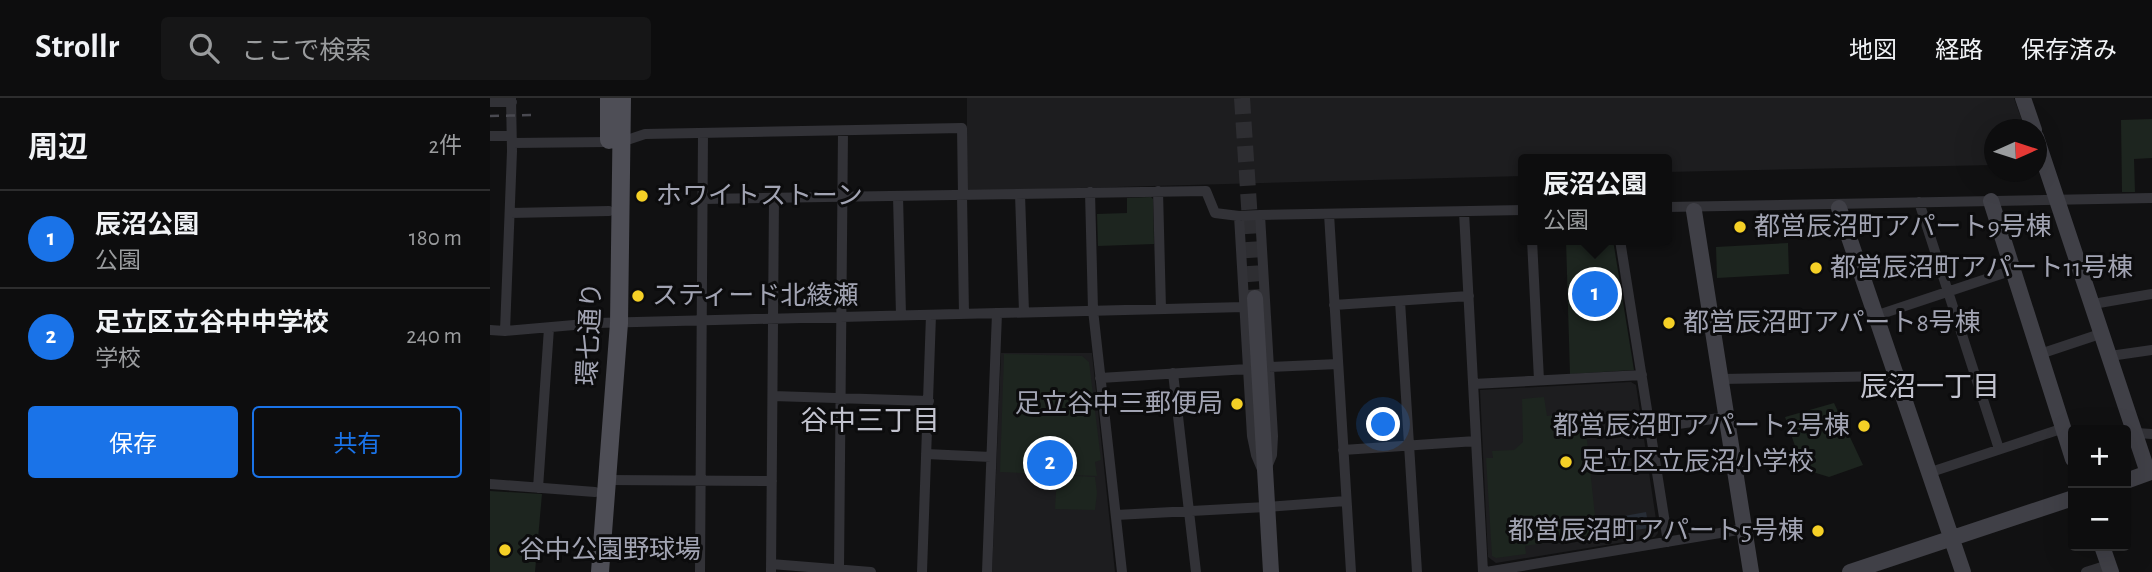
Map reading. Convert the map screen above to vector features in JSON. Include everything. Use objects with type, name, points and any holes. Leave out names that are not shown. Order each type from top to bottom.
[{"type":"main road","name":"環七通り","points":[[600,572],[601,486],[613,323],[616,141],[609,98]]},
{"type":"main road","name":"環七通り","points":[[613,323],[609,211],[622,98]]},
{"type":"main road","name":"環七通り","points":[[589,572],[601,486]]},
{"type":"street","points":[[2023,98],[2030,119]]},
{"type":"street","points":[[490,102],[511,100],[505,331]]},
{"type":"street","points":[[490,131],[502,130],[505,126]]},
{"type":"street","points":[[490,136],[512,140],[616,141],[645,134],[962,128],[964,314]]},
{"type":"street","points":[[839,569],[843,131]]},
{"type":"street","points":[[700,572],[703,133]]},
{"type":"street","points":[[2047,168],[2110,356],[2144,434],[2151,476],[2131,480]]},
{"type":"street","points":[[1158,191],[1161,309]]},
{"type":"street","points":[[703,199],[1206,191],[1215,213],[1240,216],[1518,210]]},
{"type":"street","points":[[1090,192],[1093,310],[1122,572]]},
{"type":"street","points":[[1020,194],[1024,312]]},
{"type":"street","points":[[898,196],[901,315]]},
{"type":"street","points":[[774,198],[771,568],[871,572]]},
{"type":"street","points":[[1672,207],[2152,198]]},
{"type":"street","points":[[1991,201],[2068,442]]},
{"type":"street","points":[[1919,202],[1999,449]]},
{"type":"street","points":[[1838,206],[1963,572]]},
{"type":"street","points":[[1693,209],[1751,572]]},
{"type":"street","points":[[510,214],[609,211]]},
{"type":"street","points":[[1464,212],[1485,572],[1536,568],[1668,541],[1744,529]]},
{"type":"street","points":[[1329,214],[1351,572]]},
{"type":"street","points":[[1260,215],[1273,436],[1272,455],[1264,474]]},
{"type":"street","points":[[1240,216],[1264,474],[1270,572]]},
{"type":"street","points":[[1532,245],[1539,380]]},
{"type":"street","points":[[1621,245],[1668,541]]},
{"type":"street","points":[[1875,316],[2013,270]]},
{"type":"street","points":[[2093,304],[2152,294]]},
{"type":"street","points":[[1334,304],[1469,296]]},
{"type":"street","points":[[1400,301],[1417,572]]},
{"type":"street","points":[[490,330],[702,320],[1161,309],[1249,302]]},
{"type":"street","points":[[1249,302],[1248,369],[1252,436],[1264,474]]},
{"type":"street","points":[[987,572],[997,313]]},
{"type":"street","points":[[922,572],[931,314]]},
{"type":"street","points":[[538,488],[549,328]]},
{"type":"street","points":[[2040,354],[2103,333]]},
{"type":"street","points":[[2110,356],[2152,349]]},
{"type":"street","points":[[1269,367],[1338,364]]},
{"type":"street","points":[[1100,378],[1248,369]]},
{"type":"street","points":[[1173,373],[1196,572]]},
{"type":"street","points":[[1473,384],[1642,375]]},
{"type":"street","points":[[1721,379],[1896,376]]},
{"type":"street","points":[[773,396],[929,401]]},
{"type":"street","points":[[1651,428],[1726,417]]},
{"type":"street","points":[[1928,473],[2064,428]]},
{"type":"street","points":[[1343,450],[1476,441]]},
{"type":"street","points":[[926,454],[991,457]]},
{"type":"street","points":[[490,485],[538,488],[701,480],[772,481]]},
{"type":"street","points":[[1850,572],[2068,500]]},
{"type":"street","points":[[1115,515],[1266,508],[1346,501]]},
{"type":"street","points":[[2086,572],[2109,568],[2104,551]]},
{"type":"shaded area","points":[[967,98],[2014,98],[2021,119],[1984,119],[1984,165],[1672,172],[1672,154],[1518,154],[1518,176],[967,189]]},
{"type":"shaded area","points":[[2152,119],[2152,158],[2134,159],[2135,192],[2122,192],[2121,120]]},
{"type":"shaded area","points":[[1151,197],[1154,244],[1098,246],[1097,214],[1127,213],[1127,198]]},
{"type":"shaded area","points":[[1788,243],[1789,274],[1717,278],[1716,247]]},
{"type":"shaded area","points":[[1566,245],[1614,245],[1634,370],[1570,374]]},
{"type":"shaded area","points":[[1001,353],[1092,353],[1115,572],[992,572]]},
{"type":"shaded area","points":[[1004,354],[1082,356],[1089,362],[1101,460],[1095,462],[1097,476],[1000,472]]},
{"type":"shaded area","name":"足立区立辰沼小学校","points":[[1631,382],[1636,385],[1658,533],[1655,537],[1496,563],[1488,557],[1480,390]]},
{"type":"shaded area","points":[[1544,397],[1547,416],[1584,412],[1597,535],[1525,546],[1526,554],[1496,558],[1492,556],[1486,458],[1493,458],[1492,451],[1514,450],[1523,442],[1522,399]]},
{"type":"shaded area","points":[[1834,403],[1863,465],[1829,477],[1803,469],[1785,417]]},
{"type":"shaded area","points":[[1057,475],[1095,477],[1095,510],[1055,509]]},
{"type":"shaded area","points":[[490,491],[542,494],[535,572],[490,572]]},
{"type":"shaded area","points":[[1646,512],[1649,528],[1616,533],[1613,518]]},
{"type":"tunnel","points":[[1242,98],[1255,298]]},
{"type":"railway","points":[[490,116],[535,115]]},
{"type":"place","name":"ホワイトストーン","points":[[642,196]]},
{"type":"place","name":"都営辰沼町アパート9号棟","points":[[1740,227]]},
{"type":"place","name":"都営辰沼町アパート11号棟","points":[[1816,268]]},
{"type":"place","name":"辰沼公園","points":[[1595,294]]},
{"type":"place","name":"スティード北綾瀬","points":[[638,296]]},
{"type":"place","name":"都営辰沼町アパート8号棟","points":[[1669,323]]},
{"type":"place","name":"足立谷中三郵便局","points":[[1237,404]]},
{"type":"place","name":"都営辰沼町アパート2号棟","points":[[1864,426]]},
{"type":"place","name":"足立区立辰沼小学校","points":[[1566,462]]},
{"type":"place","name":"足立区立谷中中学校","points":[[1050,463]]},
{"type":"place","name":"都営辰沼町アパート5号棟","points":[[1818,531]]},
{"type":"place","name":"谷中公園野球場","points":[[505,550]]},
{"type":"district","name":"辰沼一丁目","points":[[1930,388]]},
{"type":"district","name":"谷中三丁目","points":[[870,422]]}]
